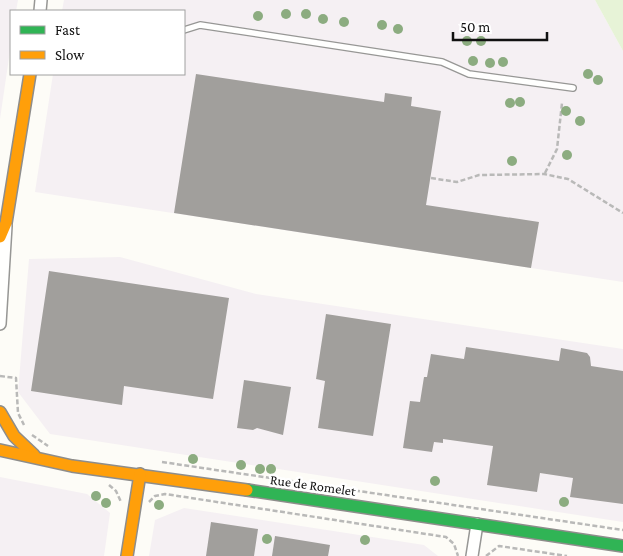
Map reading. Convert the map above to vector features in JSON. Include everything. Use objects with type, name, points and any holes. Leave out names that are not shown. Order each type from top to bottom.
[{"type":"street","points":[[0,324],[6,248],[6,222],[30,75]]},
{"type":"street","points":[[0,237],[6,222]]},
{"type":"street","points":[[0,412],[5,427],[20,445],[39,459]]},
{"type":"street","name":"Rue de Romelet","points":[[0,450],[72,466],[140,474],[623,546]]},
{"type":"street","points":[[127,556],[140,474]]},
{"type":"street","points":[[472,556],[477,524]]},
{"type":"lane","points":[[185,30],[200,26],[442,62],[469,74],[573,88]]},
{"type":"path","points":[[544,174],[557,150],[562,103]]},
{"type":"path","points":[[431,178],[456,182],[479,175],[544,174],[568,178],[623,213]]},
{"type":"path","points":[[0,376],[16,378],[18,413],[26,430],[53,449]]},
{"type":"path","points":[[159,462],[623,530]]},
{"type":"path","points":[[106,483],[116,492],[122,504]]},
{"type":"path","points":[[147,506],[155,496],[165,494],[446,537],[454,544],[458,556]]},
{"type":"path","points":[[486,556],[500,546],[567,556]]},
{"type":"shaded area","points":[[0,0],[18,0],[16,10],[10,10],[10,51],[0,119]]},
{"type":"shaded area","points":[[64,0],[595,0],[623,51],[623,282],[35,192],[53,75],[185,75],[185,10],[62,10]]},
{"type":"shaded area","points":[[120,257],[256,294],[623,349],[623,522],[50,434],[18,392],[29,259]]},
{"type":"shaded area","points":[[0,477],[87,494],[110,513],[104,556],[0,556]]},
{"type":"shaded area","points":[[184,508],[424,545],[438,556],[149,556],[155,520]]},
{"type":"green space","points":[[595,0],[623,0],[623,51]]},
{"type":"building","points":[[196,74],[384,102],[385,93],[412,97],[411,106],[441,111],[426,205],[539,222],[531,268],[174,213]]},
{"type":"building","points":[[49,271],[229,298],[213,399],[124,386],[122,405],[31,391]]},
{"type":"building","points":[[326,314],[391,324],[373,436],[318,428],[325,381],[316,379]]},
{"type":"building","points":[[466,347],[559,361],[561,348],[587,353],[590,357],[591,366],[623,371],[623,504],[570,497],[573,478],[540,473],[537,492],[487,485],[493,446],[443,439],[443,443],[434,442],[432,452],[403,448],[410,401],[420,402],[424,377],[427,377],[431,354],[464,359]]},
{"type":"building","points":[[244,380],[291,387],[283,435],[257,428],[253,430],[237,428]]},
{"type":"building","points":[[211,522],[258,529],[254,556],[206,556]]},
{"type":"building","points":[[275,536],[330,545],[328,556],[272,556]]},
{"type":"traffic: fast","points":[[247,490],[623,546]]},
{"type":"traffic: slow","points":[[0,237],[6,223],[30,75]]},
{"type":"traffic: slow","points":[[0,412],[14,436],[34,455]]},
{"type":"traffic: slow","points":[[0,450],[72,466],[247,490]]},
{"type":"traffic: slow","points":[[127,556],[140,474]]}]
